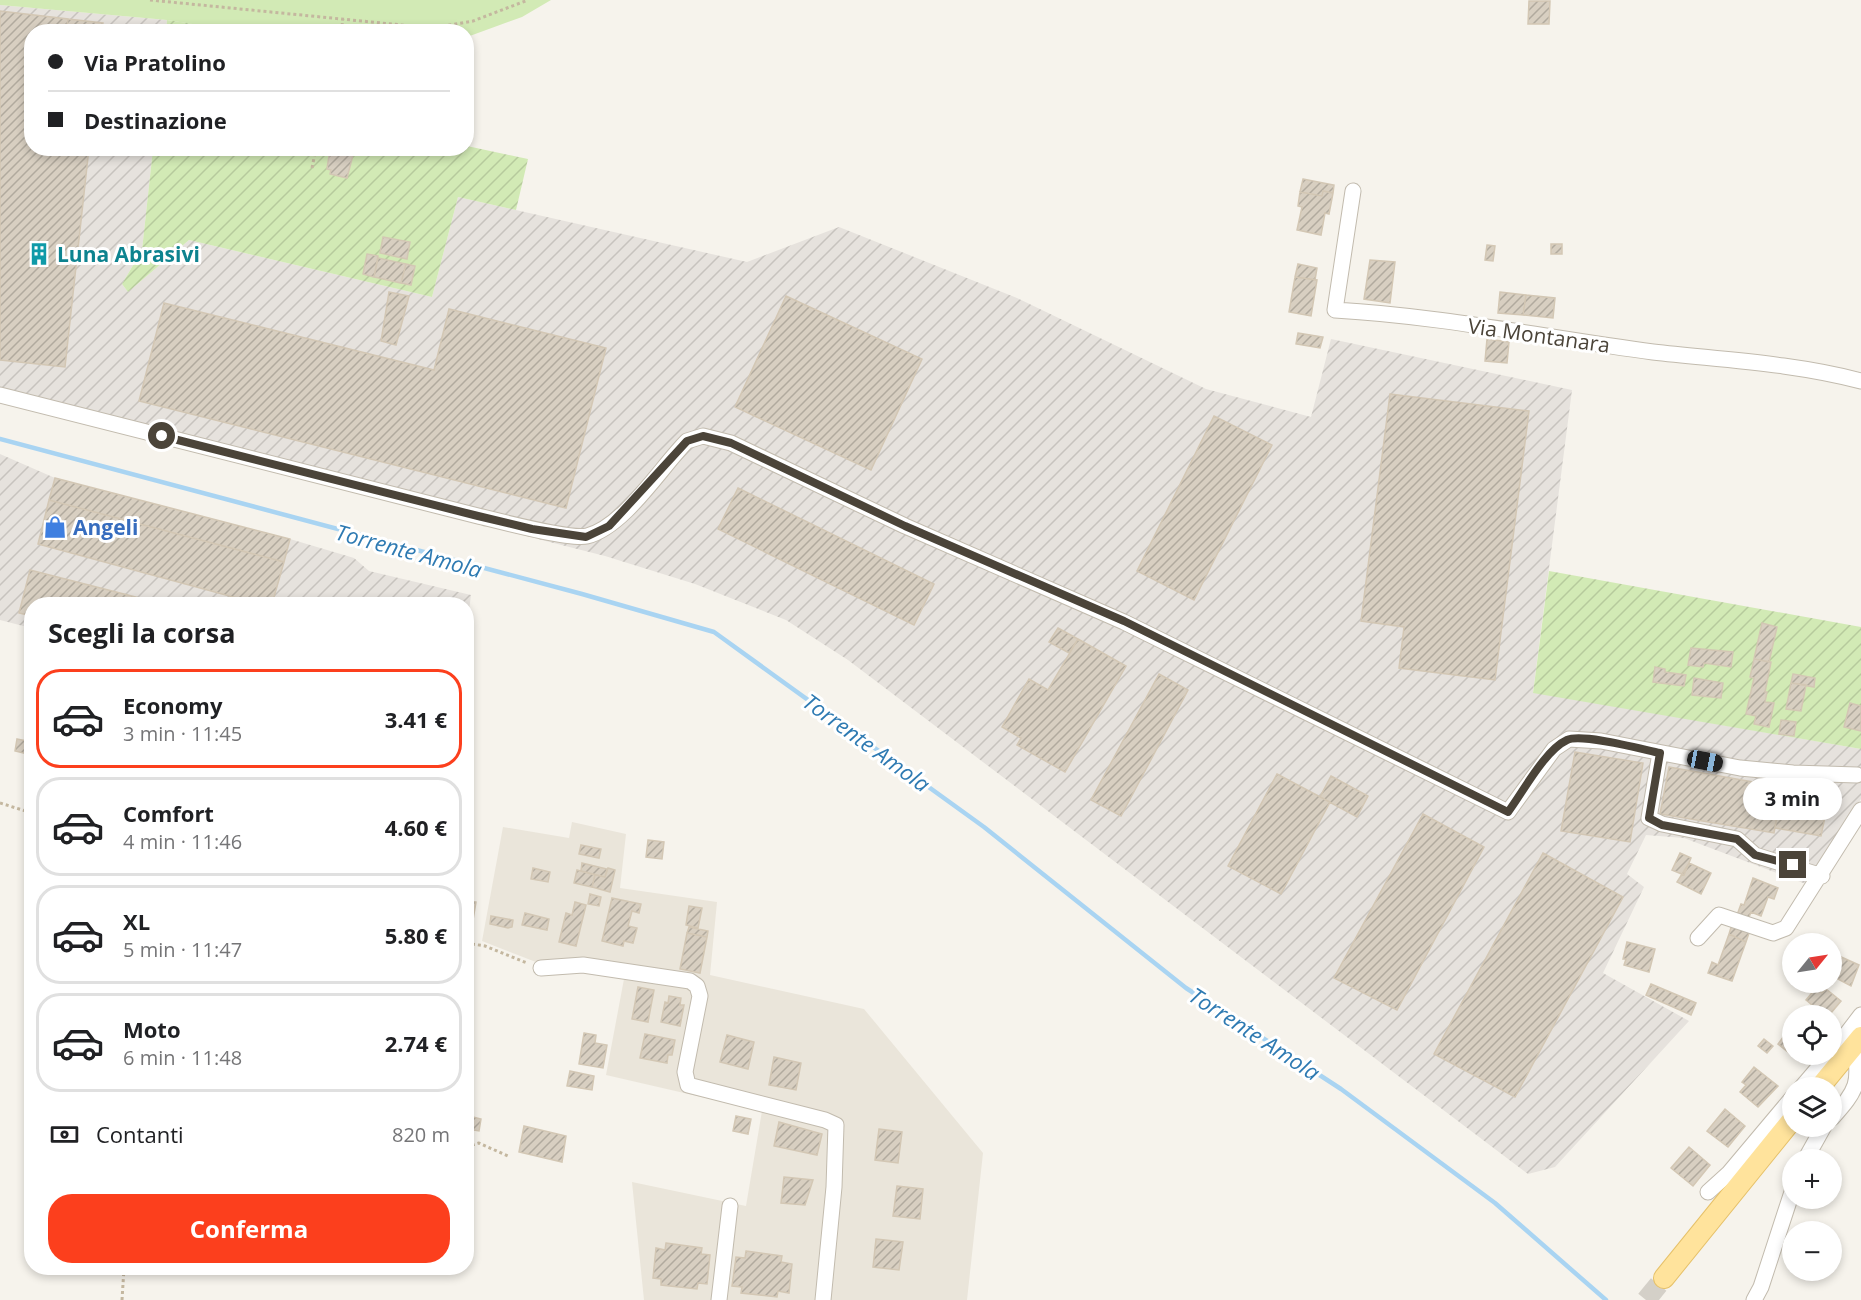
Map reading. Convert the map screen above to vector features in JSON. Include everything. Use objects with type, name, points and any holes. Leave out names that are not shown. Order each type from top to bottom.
[{"type":"main road","points":[[1828,1077],[1857,1041]]},
{"type":"main road","points":[[1664,1278],[1782,1132]]},
{"type":"street","name":"Via Montanara","points":[[1353,191],[1335,310],[1560,337],[1652,352],[1791,366],[1861,381]]},
{"type":"street","points":[[0,395],[478,516],[532,529],[586,537],[609,526],[687,441],[703,436],[731,443],[905,526],[1124,621],[1508,812],[1554,749],[1569,739],[1601,741],[1740,768],[1860,776]]},
{"type":"street","points":[[1660,753],[1649,818],[1662,825],[1737,839],[1755,855],[1822,876]]},
{"type":"street","points":[[1698,938],[1719,915],[1773,933],[1786,928],[1822,876],[1861,810]]},
{"type":"street","points":[[541,969],[583,965],[690,981],[697,986],[700,996],[685,1072],[688,1085],[825,1120],[836,1125],[834,1187],[823,1300]]},
{"type":"street","points":[[1842,1040],[1861,1015]]},
{"type":"street","points":[[1842,1107],[1851,1098],[1861,1069],[1857,1041]]},
{"type":"street","points":[[1811,1077],[1821,1065]]},
{"type":"street","points":[[1708,1192],[1729,1173],[1782,1110]]},
{"type":"street","points":[[719,1300],[730,1206]]},
{"type":"street","points":[[1754,1300],[1761,1287],[1786,1209]]},
{"type":"path","points":[[150,0],[388,24]]},
{"type":"path","points":[[455,24],[473,21],[528,0]]},
{"type":"path","points":[[342,24],[343,20]]},
{"type":"path","points":[[312,168],[314,156]]},
{"type":"path","points":[[0,803],[24,810]]},
{"type":"path","points":[[474,944],[484,946],[541,969]]},
{"type":"path","points":[[474,1145],[479,1143],[510,1157]]},
{"type":"path","points":[[122,1300],[124,1275]]},
{"type":"shaded area","points":[[0,5],[167,20],[167,24],[24,24],[24,156],[152,156],[142,250],[122,284],[128,292],[189,240],[432,297],[458,197],[747,262],[839,227],[1017,298],[1206,389],[1311,417],[1331,339],[1572,390],[1533,692],[1861,749],[1861,799],[1806,884],[1684,838],[1646,835],[1627,874],[1644,887],[1603,973],[1689,1021],[1555,1167],[1528,1174],[848,660],[786,620],[695,584],[605,556],[170,446],[0,399]]},
{"type":"shaded area","points":[[0,454],[55,478],[290,539],[354,558],[369,571],[471,595],[471,597],[24,597],[24,626],[0,620]]},
{"type":"shaded area","points":[[572,822],[626,834],[620,888],[717,902],[710,975],[864,1009],[983,1153],[967,1300],[644,1300],[632,1182],[746,1206],[762,1111],[606,1075],[624,979],[541,964],[482,941],[503,827],[569,838]]},
{"type":"green space","points":[[0,0],[551,0],[522,17],[474,34],[474,24],[192,24],[0,5]]},
{"type":"green space","points":[[167,20],[195,24],[167,24]]},
{"type":"green space","points":[[474,147],[528,159],[516,210],[458,197],[432,297],[189,240],[128,292],[122,284],[142,250],[152,156],[474,156]]},
{"type":"green space","points":[[1549,571],[1861,627],[1861,749],[1533,693]]},
{"type":"building","points":[[1529,1],[1550,1],[1549,24],[1528,24]]},
{"type":"building","name":"Luna Abrasivi","points":[[0,11],[68,19],[67,24],[24,24],[24,156],[88,156],[65,367],[0,360]]},
{"type":"building","points":[[68,19],[103,23],[103,24],[67,24]]},
{"type":"building","points":[[329,156],[353,156],[347,178],[330,174],[331,170],[327,169]]},
{"type":"building","points":[[1303,179],[1334,185],[1333,193],[1323,191],[1322,196],[1300,192]]},
{"type":"building","points":[[1323,191],[1333,193],[1329,214],[1325,213],[1321,235],[1297,230],[1302,207],[1298,206],[1300,192],[1322,196]]},
{"type":"building","points":[[383,237],[410,242],[407,259],[380,253]]},
{"type":"building","points":[[1551,244],[1562,244],[1562,254],[1551,254]]},
{"type":"building","points":[[1487,245],[1495,246],[1493,261],[1485,260]]},
{"type":"building","points":[[367,254],[378,256],[374,277],[363,274]]},
{"type":"building","points":[[378,258],[406,264],[401,283],[374,277]]},
{"type":"building","points":[[1370,260],[1395,262],[1390,303],[1364,299]]},
{"type":"building","points":[[406,264],[415,266],[411,285],[401,283]]},
{"type":"building","points":[[1298,264],[1317,268],[1315,280],[1295,277]]},
{"type":"building","points":[[1295,277],[1317,280],[1311,316],[1289,312]]},
{"type":"building","points":[[389,292],[409,296],[396,345],[381,341]]},
{"type":"building","points":[[1500,292],[1526,295],[1523,315],[1498,313]]},
{"type":"building","points":[[1526,295],[1555,298],[1553,318],[1523,315]]},
{"type":"building","points":[[786,296],[922,359],[871,470],[735,407]]},
{"type":"building","points":[[164,303],[434,370],[449,309],[606,348],[566,508],[139,401]]},
{"type":"building","points":[[1298,333],[1323,337],[1320,348],[1296,344]]},
{"type":"building","points":[[1487,339],[1509,342],[1507,363],[1485,361]]},
{"type":"building","points":[[1390,394],[1529,411],[1495,680],[1399,668],[1404,627],[1361,621]]},
{"type":"building","points":[[1214,416],[1272,445],[1194,600],[1137,571]]},
{"type":"building","points":[[55,478],[290,539],[284,562],[49,500]]},
{"type":"building","points":[[738,488],[934,584],[914,625],[718,529]]},
{"type":"building","points":[[49,500],[284,562],[274,597],[233,597],[38,544]]},
{"type":"building","points":[[30,570],[136,597],[24,597],[24,614],[19,613]]},
{"type":"building","points":[[1762,623],[1777,627],[1769,662],[1754,659]]},
{"type":"building","points":[[1058,628],[1078,639],[1069,653],[1049,642]]},
{"type":"building","points":[[1078,639],[1126,666],[1065,772],[1017,745],[1021,738],[1002,727],[1029,679],[1048,690]]},
{"type":"building","points":[[1691,648],[1733,652],[1731,667],[1704,663],[1703,667],[1688,665]]},
{"type":"building","points":[[1754,659],[1771,662],[1765,692],[1767,692],[1765,702],[1774,703],[1769,727],[1754,724],[1756,716],[1746,714],[1754,678],[1750,677]]},
{"type":"building","points":[[1655,667],[1665,669],[1665,672],[1686,675],[1684,686],[1653,682]]},
{"type":"building","points":[[1159,674],[1188,690],[1121,816],[1091,800]]},
{"type":"building","points":[[1793,674],[1815,678],[1814,687],[1791,683]]},
{"type":"building","points":[[1694,678],[1723,683],[1721,698],[1692,695]]},
{"type":"building","points":[[1791,683],[1806,685],[1801,711],[1786,709]]},
{"type":"building","points":[[1850,703],[1861,706],[1861,731],[1844,727]]},
{"type":"building","points":[[1781,720],[1796,722],[1794,736],[1779,734]]},
{"type":"building","points":[[17,739],[24,740],[24,753],[15,751]]},
{"type":"building","points":[[1575,752],[1643,763],[1630,842],[1561,831]]},
{"type":"building","points":[[1669,767],[1782,787],[1774,833],[1660,814]]},
{"type":"building","points":[[1277,774],[1330,802],[1281,894],[1228,866]]},
{"type":"building","points":[[1331,776],[1368,796],[1357,817],[1320,797]]},
{"type":"building","points":[[1783,781],[1802,784],[1798,813],[1825,817],[1821,836],[1775,828]]},
{"type":"building","points":[[1423,814],[1484,847],[1397,1010],[1334,978]]},
{"type":"building","points":[[648,840],[664,842],[662,859],[646,857]]},
{"type":"building","points":[[581,845],[601,849],[599,858],[579,854]]},
{"type":"building","points":[[1543,853],[1623,897],[1515,1097],[1434,1054]]},
{"type":"building","points":[[1680,853],[1691,858],[1684,875],[1672,870]]},
{"type":"building","points":[[582,863],[607,869],[605,877],[581,871]]},
{"type":"building","points":[[1689,863],[1711,873],[1701,894],[1677,882]]},
{"type":"building","points":[[533,868],[550,872],[548,882],[531,879]]},
{"type":"building","points":[[608,868],[615,870],[610,892],[592,887],[595,875],[605,877]]},
{"type":"building","points":[[577,870],[595,875],[592,887],[574,883]]},
{"type":"building","points":[[1753,878],[1778,888],[1774,899],[1768,897],[1761,916],[1751,912],[1748,920],[1737,915],[1741,904],[1744,905]]},
{"type":"building","points":[[590,894],[601,897],[599,906],[588,904]]},
{"type":"building","points":[[612,898],[641,904],[639,913],[632,911],[628,926],[637,928],[633,943],[624,941],[623,946],[602,941]]},
{"type":"building","points":[[575,902],[586,905],[576,946],[559,942],[566,913],[572,915]]},
{"type":"building","points":[[689,906],[702,908],[698,928],[686,925]]},
{"type":"building","points":[[525,913],[549,919],[547,930],[522,925]]},
{"type":"building","points":[[491,916],[513,920],[512,927],[490,924]]},
{"type":"building","points":[[1732,924],[1750,930],[1746,942],[1729,934]]},
{"type":"building","points":[[689,927],[708,931],[707,937],[687,933]]},
{"type":"building","points":[[687,933],[707,937],[700,973],[680,969]]},
{"type":"building","points":[[1729,934],[1746,942],[1732,981],[1708,973],[1712,962],[1718,965]]},
{"type":"building","points":[[1627,942],[1655,949],[1649,972],[1624,965]]},
{"type":"building","points":[[1842,957],[1859,965],[1851,986],[1842,981]]},
{"type":"building","points":[[1651,984],[1696,1003],[1691,1015],[1646,995]]},
{"type":"building","points":[[638,987],[654,990],[648,1022],[632,1019]]},
{"type":"building","points":[[1812,993],[1831,993],[1841,1001],[1838,1005],[1812,1005],[1806,1000]]},
{"type":"building","points":[[669,996],[681,998],[680,1005],[684,1005],[680,1026],[661,1022],[665,1002],[668,1003]]},
{"type":"building","points":[[584,1033],[596,1035],[595,1043],[607,1045],[603,1068],[579,1064]]},
{"type":"building","points":[[645,1034],[675,1040],[672,1055],[668,1055],[667,1063],[640,1058]]},
{"type":"building","points":[[727,1035],[754,1042],[748,1069],[720,1062]]},
{"type":"building","points":[[1764,1039],[1773,1046],[1767,1053],[1758,1046]]},
{"type":"building","points":[[774,1057],[801,1063],[796,1090],[769,1085]]},
{"type":"building","points":[[1754,1067],[1778,1086],[1758,1107],[1740,1092],[1746,1085],[1742,1082]]},
{"type":"building","points":[[570,1071],[594,1076],[592,1090],[567,1086]]},
{"type":"building","points":[[1725,1109],[1745,1126],[1728,1147],[1707,1131]]},
{"type":"building","points":[[736,1116],[751,1119],[748,1134],[733,1131]]},
{"type":"building","points":[[474,1117],[481,1119],[479,1131],[474,1130]]},
{"type":"building","points":[[779,1122],[822,1134],[817,1155],[774,1146]]},
{"type":"building","points":[[524,1126],[566,1136],[562,1162],[519,1152]]},
{"type":"building","points":[[879,1129],[902,1132],[898,1163],[875,1160]]},
{"type":"building","points":[[1689,1147],[1710,1165],[1693,1186],[1671,1168]]},
{"type":"building","points":[[784,1177],[813,1180],[805,1205],[781,1203]]},
{"type":"building","points":[[897,1186],[923,1189],[920,1219],[893,1216]]},
{"type":"building","points":[[876,1239],[903,1242],[899,1270],[873,1267]]},
{"type":"building","points":[[666,1243],[702,1248],[701,1254],[710,1255],[707,1284],[698,1283],[697,1289],[661,1285],[661,1279],[653,1278],[656,1248],[665,1250]]},
{"type":"building","points":[[746,1251],[782,1256],[781,1262],[792,1264],[789,1293],[778,1291],[777,1297],[741,1293],[742,1287],[732,1286],[736,1257],[745,1258]]},
{"type":"waterway","name":"Torrente Amola","points":[[0,439],[582,594],[714,632],[984,827],[1186,988],[1341,1089],[1495,1203],[1606,1300]]},
{"type":"tunnel","points":[[1646,1300],[1664,1278]]},
{"type":"place","name":"Luna Abrasivi","points":[[39,254]]},
{"type":"place","name":"Angeli","points":[[55,527]]},
{"type":"route","points":[[162,436],[532,529],[586,537],[609,526],[687,441],[703,436],[731,443],[905,526],[1124,621],[1391,753],[1459,790],[1508,812],[1554,749],[1569,739],[1601,741],[1660,753],[1649,818],[1662,825],[1737,839],[1755,855],[1793,865]]}]
